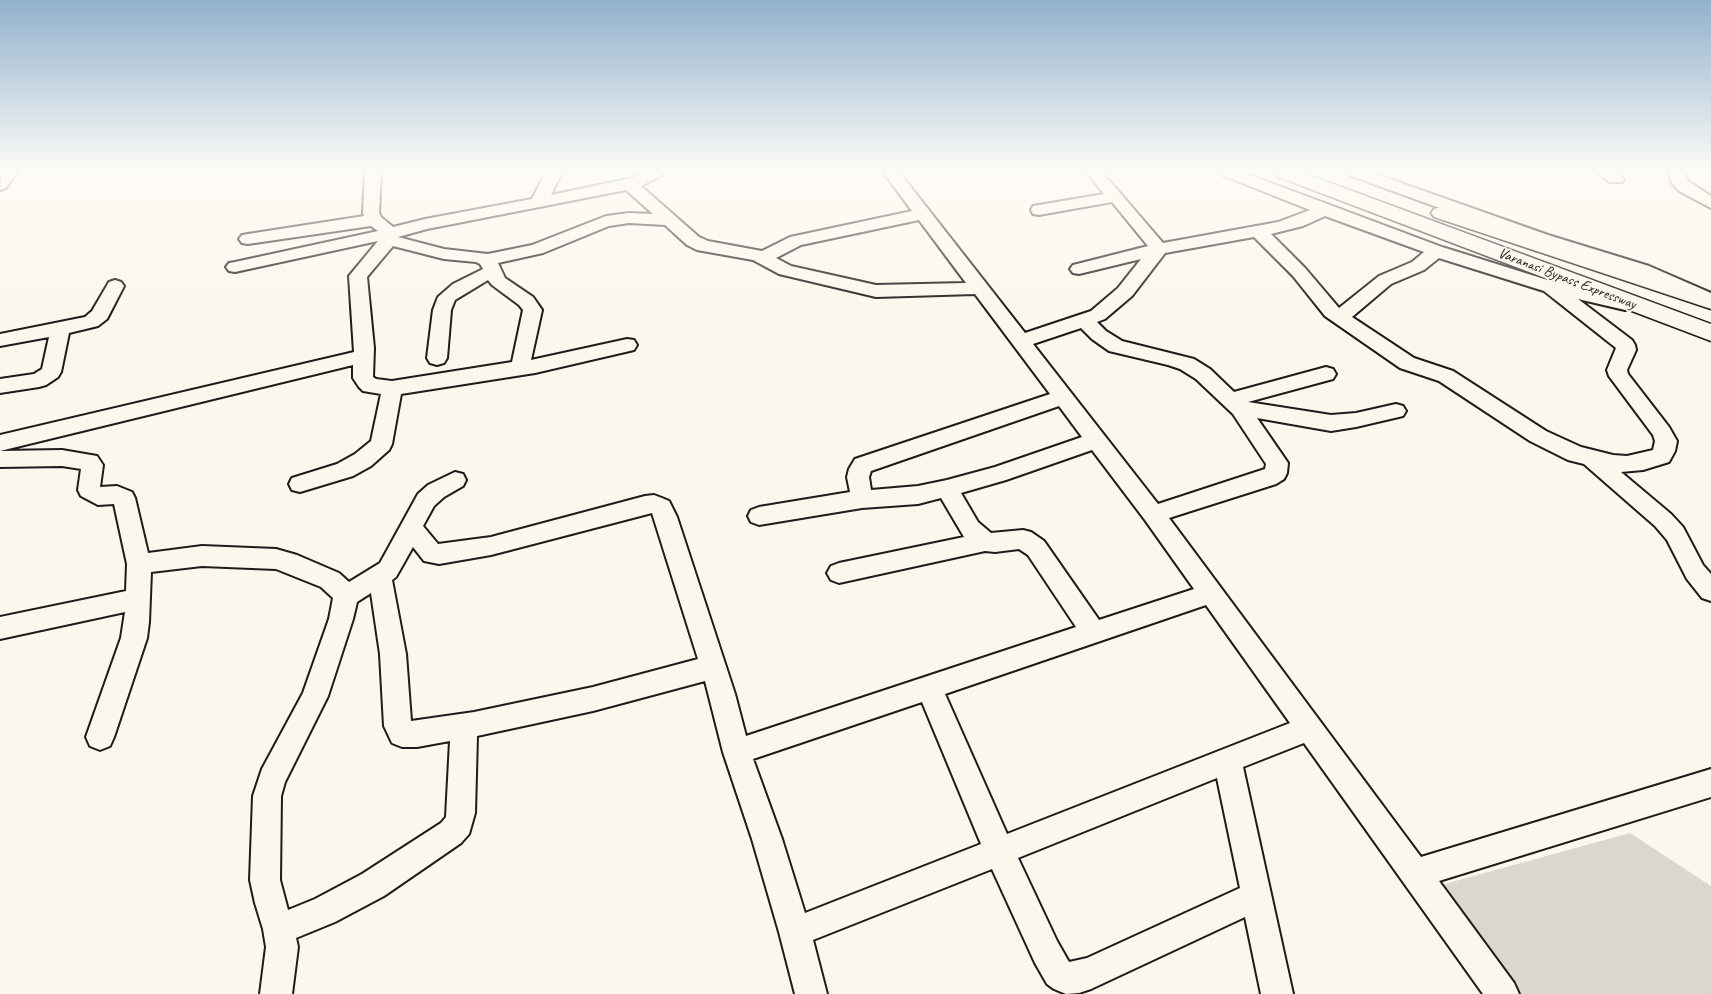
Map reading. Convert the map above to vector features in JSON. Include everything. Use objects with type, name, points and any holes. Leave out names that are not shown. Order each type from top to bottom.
[{"type":"highway","name":"Varanasi Bypass Expressway","points":[[1406,218],[1711,334]]},
{"type":"highway","name":"Varanasi Bypass Expressway","points":[[1459,218],[1711,301]]},
{"type":"street","points":[[235,267],[389,237],[425,224],[454,218]]},
{"type":"street","points":[[437,358],[442,310],[447,297],[459,288],[490,266],[606,221],[625,218]]},
{"type":"street","points":[[636,218],[669,220],[698,244],[743,251],[763,258],[786,270],[876,291],[981,288]]},
{"type":"street","points":[[763,258],[782,246],[796,241],[903,218]]},
{"type":"street","points":[[927,218],[1212,593],[1502,994]]},
{"type":"street","points":[[1133,218],[1159,249]]},
{"type":"street","points":[[1079,269],[1174,245],[1258,231],[1306,218]]},
{"type":"street","points":[[1347,218],[1436,251],[1550,287],[1643,308]]},
{"type":"street","points":[[1485,218],[1644,270],[1711,301]]},
{"type":"street","points":[[248,239],[374,220],[385,228],[389,237],[444,254],[478,257],[490,266],[498,281],[526,301],[533,310],[521,359],[522,364],[526,367]]},
{"type":"street","points":[[1258,231],[1299,272],[1320,300],[1340,317],[1407,363],[1446,376],[1538,436],[1567,450],[1592,459],[1613,463],[1643,462],[1661,456],[1666,442],[1656,422],[1624,385],[1617,370],[1626,350],[1625,344],[1550,287]]},
{"type":"street","points":[[389,237],[358,276],[364,378],[370,386],[392,388],[526,367],[627,345]]},
{"type":"street","points":[[1022,341],[1098,315],[1125,292],[1159,249]]},
{"type":"street","points":[[1340,317],[1385,280],[1418,266],[1436,251]]},
{"type":"street","points":[[0,340],[60,329],[97,319],[115,286]]},
{"type":"street","points":[[1085,321],[1116,346],[1172,359],[1195,368],[1235,404],[1277,463],[1276,473],[1268,478],[1153,514]]},
{"type":"street","points":[[0,386],[39,380],[51,372],[60,329]]},
{"type":"street","points":[[0,443],[173,400],[364,356]]},
{"type":"street","points":[[1235,404],[1326,374]]},
{"type":"street","points":[[300,484],[345,470],[363,460],[381,444],[392,388]]},
{"type":"street","points":[[862,499],[858,477],[860,469],[864,465],[1064,396]]},
{"type":"street","points":[[1235,404],[1264,411],[1331,422],[1356,420],[1396,411]]},
{"type":"street","points":[[759,516],[862,499],[904,497],[948,488],[998,474],[1097,440]]},
{"type":"street","points":[[0,459],[62,458],[89,462],[92,465],[89,490],[98,496],[118,495],[124,498],[126,502],[133,545],[139,564],[137,622],[134,638],[100,737]]},
{"type":"street","points":[[1592,459],[1663,520],[1675,534],[1695,572],[1711,591]]},
{"type":"street","points":[[276,994],[282,947],[279,929],[270,903],[265,880],[268,796],[272,778],[315,696],[341,619],[346,596],[388,570],[426,500],[455,480]]},
{"type":"street","points":[[948,488],[970,528],[985,542]]},
{"type":"street","points":[[411,528],[432,554],[439,554],[491,546],[645,505],[654,504],[661,507],[666,517],[713,667],[736,752],[767,839],[795,932],[810,994]]},
{"type":"street","points":[[839,573],[985,542],[995,543],[1023,539],[1036,548],[1094,633]]},
{"type":"street","points":[[139,564],[202,556],[276,559],[289,562],[330,580],[346,596]]},
{"type":"street","points":[[379,577],[393,654],[398,726],[402,734],[417,734],[464,726],[594,699],[713,667]]},
{"type":"street","points":[[736,752],[1212,593]]},
{"type":"street","points":[[0,628],[137,599]]},
{"type":"street","points":[[929,688],[999,852],[1046,952],[1058,972],[1065,978],[1079,977],[1091,973],[1256,896]]},
{"type":"street","points":[[279,929],[324,911],[374,885],[451,833],[459,824],[461,813],[464,726]]},
{"type":"street","points":[[795,932],[1310,728]]},
{"type":"street","points":[[1228,760],[1277,994]]},
{"type":"street","points":[[1415,874],[1711,783]]},
{"type":"shaded area","points":[[1630,833],[1711,886],[1711,994],[1521,994],[1441,885]]}]
